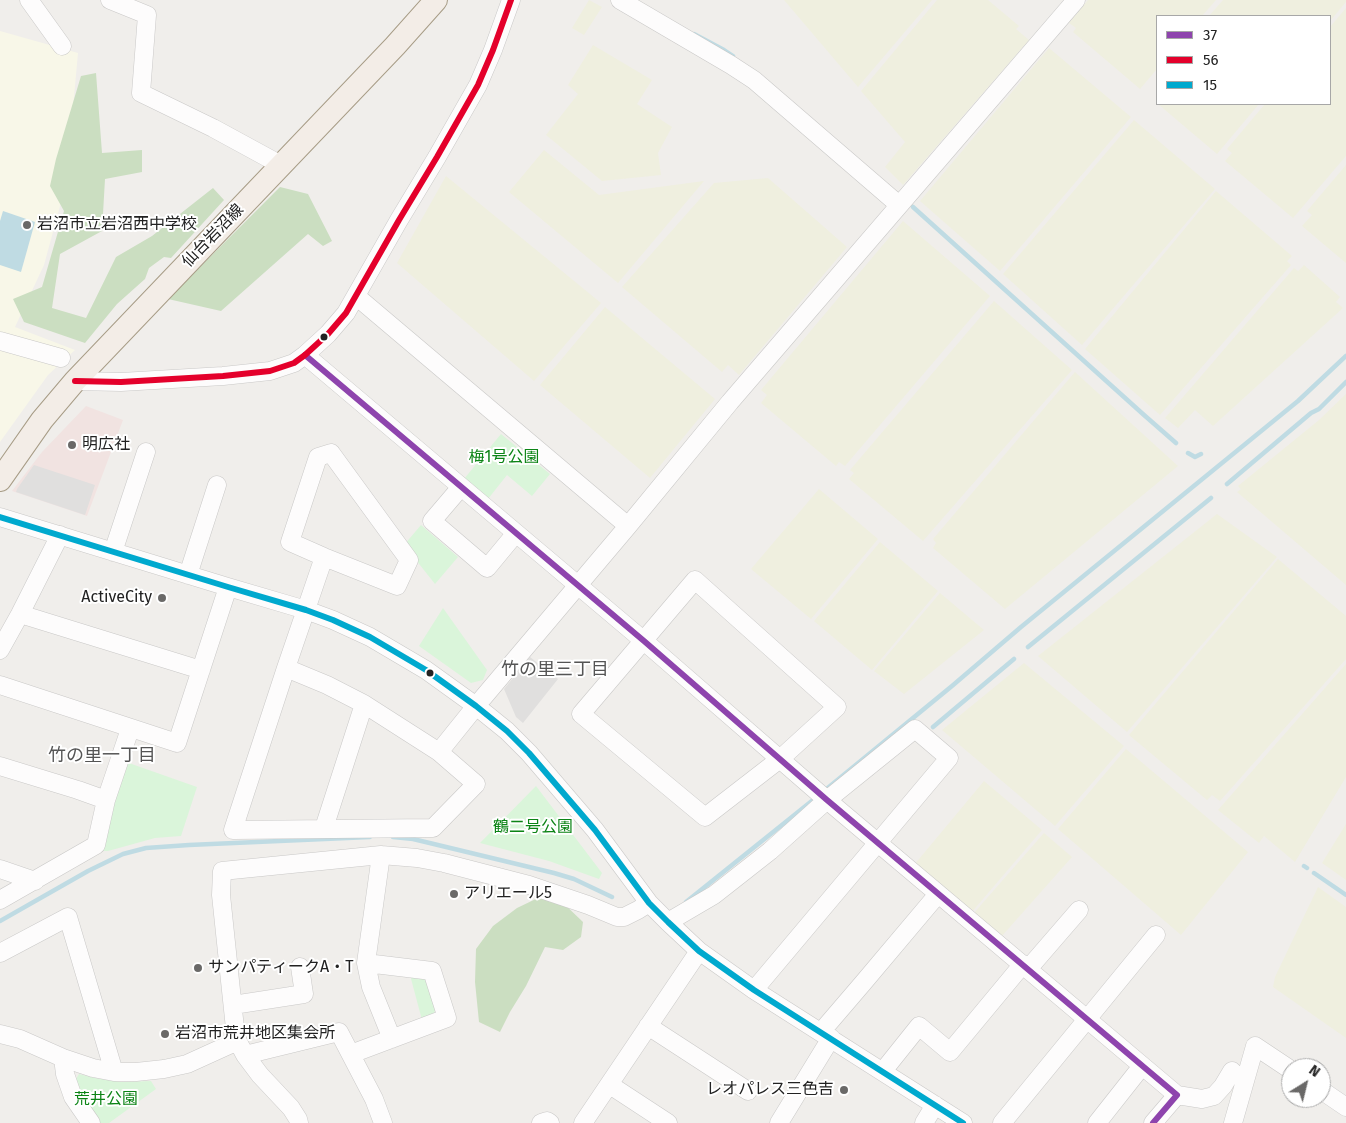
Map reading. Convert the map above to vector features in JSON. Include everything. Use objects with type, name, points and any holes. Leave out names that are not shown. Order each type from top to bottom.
[{"type":"main road","name":"仙台岩沼線","points":[[0,480],[42,420],[75,381],[395,46],[436,0]]},
{"type":"street","points":[[29,0],[62,46]]},
{"type":"street","points":[[110,0],[148,15],[141,93],[213,128],[281,165]]},
{"type":"street","points":[[75,381],[121,382],[270,371],[294,362],[305,355],[328,334],[346,313],[428,173],[478,85],[511,0]]},
{"type":"street","points":[[620,0],[724,60],[754,80],[899,205]]},
{"type":"street","points":[[440,752],[476,706],[730,402],[1076,0]]},
{"type":"street","points":[[356,296],[628,526]]},
{"type":"street","points":[[0,341],[61,358]]},
{"type":"street","points":[[305,355],[644,641],[823,796],[1176,1095],[1202,1099],[1214,1096],[1232,1071]]},
{"type":"street","points":[[113,552],[146,452]]},
{"type":"street","points":[[331,453],[409,560],[397,586],[324,557],[290,542],[318,457],[331,453]]},
{"type":"street","points":[[188,575],[217,485]]},
{"type":"street","points":[[461,487],[432,521],[487,568],[516,533]]},
{"type":"street","points":[[0,517],[306,610],[370,637],[426,670],[476,706],[507,731],[529,753],[595,830],[649,903],[699,951],[754,990],[963,1123]]},
{"type":"street","points":[[0,650],[60,535]]},
{"type":"street","points":[[286,668],[327,685],[364,704],[440,752],[476,784],[433,828],[233,830],[286,668],[324,557]]},
{"type":"street","points":[[695,580],[837,707],[780,759],[705,817],[581,714],[695,580]]},
{"type":"street","points":[[0,685],[177,743],[228,587]]},
{"type":"street","points":[[20,614],[201,670]]},
{"type":"street","points":[[324,828],[364,704]]},
{"type":"street","points":[[0,900],[96,845],[106,800],[130,729]]},
{"type":"street","points":[[668,922],[714,895],[770,851],[823,796],[915,729],[949,758],[754,990]]},
{"type":"street","points":[[0,766],[106,800]]},
{"type":"street","points":[[296,1122],[291,1108],[260,1075],[245,1055],[236,1038],[222,895],[222,871],[381,855],[426,860],[529,885],[617,917],[624,917],[649,903]]},
{"type":"street","points":[[381,855],[366,963],[371,987],[392,1039]]},
{"type":"street","points":[[0,869],[35,881]]},
{"type":"street","points":[[779,1123],[826,1035],[863,983],[938,894]]},
{"type":"street","points":[[883,1071],[919,1026],[950,1052],[1079,910]]},
{"type":"street","points":[[0,953],[68,917],[114,1072]]},
{"type":"street","points":[[1002,1123],[1156,935]]},
{"type":"street","points":[[583,1123],[699,951]]},
{"type":"street","points":[[351,1054],[447,1018],[432,971],[366,963]]},
{"type":"street","points":[[233,1005],[304,994],[300,967]]},
{"type":"street","points":[[648,1026],[748,1091]]},
{"type":"street","points":[[245,1055],[340,1032],[374,1099],[383,1123]]},
{"type":"street","points":[[0,1034],[20,1039],[63,1058],[93,1068],[114,1072],[164,1069],[187,1064],[230,1044],[236,1038]]},
{"type":"street","points":[[1235,1122],[1255,1046],[1281,1063]]},
{"type":"street","points":[[63,1058],[65,1074],[73,1097],[91,1123]]},
{"type":"street","points":[[1097,1123],[1142,1066]]},
{"type":"street","points":[[610,1085],[668,1123]]},
{"type":"street","points":[[1154,1123],[1176,1095]]},
{"type":"street","points":[[1331,1097],[1346,1107]]},
{"type":"street","points":[[924,1123],[935,1105]]},
{"type":"street","points":[[541,1123],[547,1121],[550,1123]]},
{"type":"shaded area","name":"岩沼市立岩沼西中学校","points":[[0,31],[78,53],[66,184],[44,265],[15,327],[75,350],[48,375],[0,442]]},
{"type":"shaded area","points":[[86,406],[123,420],[87,516],[12,491],[42,452]]},
{"type":"shaded area","points":[[34,465],[95,485],[85,515],[16,492]]},
{"type":"shaded area","points":[[530,657],[558,679],[523,723],[516,717],[504,689]]},
{"type":"green space","points":[[589,0],[602,7],[584,35],[572,28]]},
{"type":"green space","points":[[784,0],[932,0],[858,87]]},
{"type":"green space","points":[[937,0],[988,0],[1019,26],[1016,29],[1029,40],[903,185],[885,167],[905,142],[861,91]]},
{"type":"green space","points":[[1088,0],[1216,0],[1203,15],[1156,15],[1156,70],[1140,89],[1073,32],[1076,28],[1069,23]]},
{"type":"green space","points":[[1223,0],[1346,0],[1331,20],[1331,15],[1210,15]]},
{"type":"green space","points":[[1346,8],[1346,156],[1293,218],[1225,161],[1232,153],[1227,149],[1264,105],[1331,105],[1331,26]]},
{"type":"green space","points":[[593,45],[652,80],[637,104],[672,127],[658,153],[661,175],[602,181],[546,135],[578,94],[568,85]]},
{"type":"green space","points":[[1049,48],[1131,117],[1000,271],[920,201]]},
{"type":"green space","points":[[96,73],[102,153],[142,150],[142,172],[105,179],[102,231],[60,254],[52,308],[86,318],[116,257],[152,236],[213,188],[224,200],[171,258],[164,257],[149,268],[145,279],[117,304],[85,343],[24,322],[13,299],[42,287],[64,211],[50,186],[56,159],[81,76]]},
{"type":"green space","points":[[1159,105],[1258,105],[1217,154]]},
{"type":"green space","points":[[1134,120],[1215,189],[1082,345],[1003,274]]},
{"type":"green space","points":[[544,150],[599,195],[704,181],[618,283],[509,192]]},
{"type":"green space","points":[[1346,165],[1346,263],[1302,226],[1312,215],[1307,211]]},
{"type":"green space","points":[[446,176],[601,303],[534,381],[397,263]]},
{"type":"green space","points":[[768,178],[847,247],[739,375],[728,365],[722,372],[622,287],[714,183]]},
{"type":"green space","points":[[280,187],[308,194],[332,241],[323,246],[308,234],[221,311],[168,299]]},
{"type":"green space","points":[[1216,191],[1292,256],[1287,261],[1291,265],[1160,415],[1085,349]]},
{"type":"green space","points":[[903,221],[990,296],[845,466],[839,462],[836,466],[761,403],[767,395],[761,390]]},
{"type":"green space","points":[[1304,265],[1340,297],[1336,302],[1343,308],[1213,426],[1195,410],[1178,428],[1165,418],[1294,268],[1298,271]]},
{"type":"green space","points":[[994,301],[1072,370],[923,541],[849,479],[854,473],[850,470]]},
{"type":"green space","points":[[605,307],[715,399],[650,478],[540,385]]},
{"type":"green space","points":[[1075,372],[1178,466],[1005,609],[933,548],[936,543],[933,539]]},
{"type":"green space","points":[[1346,394],[1346,585],[1237,492],[1241,489],[1238,486],[1319,420]]},
{"type":"green space","name":"梅1号公園","points":[[501,434],[550,474],[532,496],[507,475],[488,499],[464,479]]},
{"type":"green space","points":[[819,489],[878,539],[811,619],[751,569]]},
{"type":"green space","points":[[1217,514],[1277,557],[1127,732],[1038,656]]},
{"type":"green space","points":[[421,525],[458,557],[435,584],[404,545]]},
{"type":"green space","points":[[880,542],[938,591],[872,670],[814,621]]},
{"type":"green space","points":[[1278,559],[1346,616],[1346,659],[1220,801],[1212,795],[1207,800],[1129,735]]},
{"type":"green space","points":[[940,593],[984,630],[904,694],[874,671]]},
{"type":"green space","points":[[443,608],[487,670],[483,680],[471,683],[419,646]]},
{"type":"green space","points":[[1024,663],[1124,746],[1055,826],[942,730]]},
{"type":"green space","points":[[1346,664],[1346,777],[1295,862],[1264,836],[1259,843],[1218,810]]},
{"type":"green space","points":[[1126,749],[1248,852],[1181,935],[1058,829]]},
{"type":"green space","points":[[126,762],[197,787],[181,836],[155,838],[108,851],[100,851]]},
{"type":"green space","points":[[984,781],[1042,830],[971,913],[914,865]]},
{"type":"green space","name":"鶴二号公園","points":[[536,786],[602,873],[599,879],[549,861],[480,843]]},
{"type":"green space","points":[[1346,824],[1346,880],[1322,863]]},
{"type":"green space","points":[[1044,833],[1072,857],[1001,937],[973,914]]},
{"type":"green space","points":[[1318,887],[1346,907],[1346,1038],[1273,987],[1275,977]]},
{"type":"green space","points":[[542,896],[560,900],[583,922],[581,937],[563,950],[545,947],[500,1032],[479,1022],[475,982],[476,949],[493,926],[517,908]]},
{"type":"green space","points":[[410,975],[425,978],[437,1007],[433,1015],[422,1020]]},
{"type":"green space","name":"荒井公園","points":[[79,1074],[121,1082],[151,1081],[156,1089],[109,1123],[99,1123],[74,1082]]},
{"type":"water","points":[[3,211],[35,222],[21,272],[0,265],[0,221]]},
{"type":"waterway","points":[[694,34],[733,56]]},
{"type":"waterway","points":[[913,207],[1176,443]]},
{"type":"waterway","points":[[824,791],[1298,401],[1346,356]]},
{"type":"waterway","points":[[1227,484],[1311,413],[1319,409],[1346,382]]},
{"type":"waterway","points":[[1188,453],[1195,457],[1201,454]]},
{"type":"waterway","points":[[1028,647],[1211,498]]},
{"type":"waterway","points":[[933,727],[1014,659]]},
{"type":"waterway","points":[[686,902],[818,796]]},
{"type":"waterway","points":[[0,921],[88,871],[123,854],[146,848],[370,837]]},
{"type":"waterway","points":[[393,837],[413,839],[554,873],[574,879],[612,897]]},
{"type":"waterway","points":[[1314,873],[1346,895]]},
{"type":"transit line","name":"56","points":[[75,381],[121,382],[223,376],[270,371],[294,363],[305,355],[328,334],[346,313],[437,157],[478,85],[511,0]]},
{"type":"transit line","name":"37","points":[[305,355],[644,641],[827,800],[1177,1095],[1153,1123]]},
{"type":"transit line","name":"15","points":[[0,517],[306,610],[370,637],[426,670],[476,706],[507,731],[529,753],[595,830],[649,903],[699,951],[754,990],[963,1123]]},
{"type":"place","name":"岩沼市立岩沼西中学校","points":[[27,225]]},
{"type":"place","name":"明広社","points":[[72,445]]},
{"type":"place","name":"ActiveCity","points":[[162,598]]},
{"type":"place","name":"アリエール5","points":[[454,894]]},
{"type":"place","name":"サンパティークA・T","points":[[198,968]]},
{"type":"place","name":"岩沼市荒井地区集会所","points":[[165,1034]]},
{"type":"place","name":"レオパレス三色吉","points":[[844,1090]]},
{"type":"district","name":"竹の里三丁目","points":[[555,670]]},
{"type":"district","name":"竹の里一丁目","points":[[102,756]]}]
